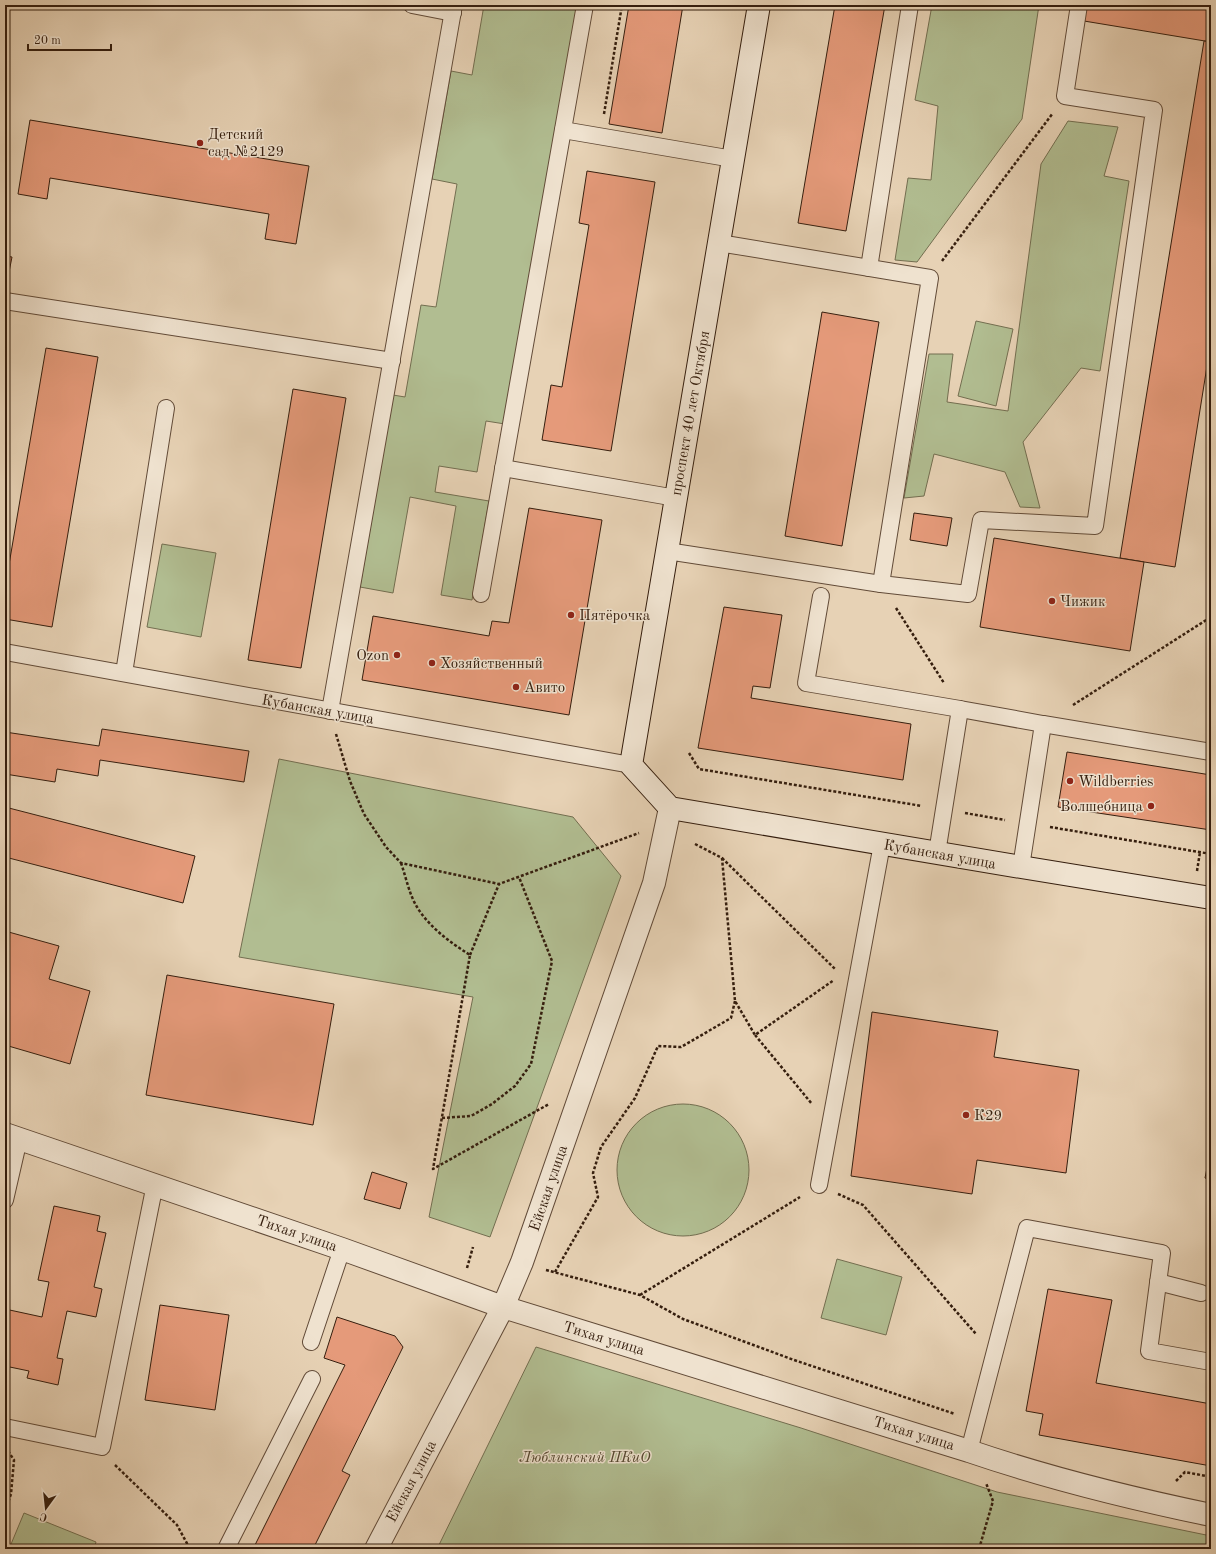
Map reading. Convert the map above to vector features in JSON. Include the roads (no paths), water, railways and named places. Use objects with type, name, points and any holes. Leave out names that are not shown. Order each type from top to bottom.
[{"type":"street","name":"проспект 40 лет Октября","points":[[631,765],[759,5]]},
{"type":"street","points":[[631,765],[670,808]]},
{"type":"street","name":"Кубанская улица","points":[[670,808],[1211,898]]},
{"type":"street","name":"Ейская улица","points":[[376,1549],[503,1307],[522,1262],[654,883],[670,808]]},
{"type":"street","name":"Тихая улица","points":[[12,1137],[155,1184],[503,1307],[969,1450],[1025,1470],[1154,1503],[1211,1515]]},
{"type":"lane","points":[[330,711],[454,9],[412,5]]},
{"type":"lane","points":[[481,594],[585,5]]},
{"type":"lane","points":[[869,268],[910,5]]},
{"type":"lane","points":[[667,551],[881,584],[968,594],[980,520],[1094,526],[1154,110],[1065,96],[1079,5]]},
{"type":"lane","points":[[563,130],[733,159]]},
{"type":"lane","points":[[719,243],[930,278],[881,584]]},
{"type":"lane","points":[[5,301],[392,361]]},
{"type":"lane","points":[[124,673],[166,408]]},
{"type":"lane","points":[[503,468],[676,498]]},
{"type":"lane","points":[[820,596],[806,683],[1211,752]]},
{"type":"lane","name":"Кубанская улица","points":[[5,652],[631,765]]},
{"type":"lane","points":[[937,853],[960,709]]},
{"type":"lane","points":[[1021,867],[1043,724]]},
{"type":"lane","points":[[819,1185],[882,844]]},
{"type":"lane","points":[[5,1200],[12,1137]]},
{"type":"lane","points":[[5,1427],[102,1447],[155,1184]]},
{"type":"lane","points":[[969,1450],[1027,1228],[1162,1253],[1149,1351],[1211,1362]]},
{"type":"lane","points":[[311,1342],[342,1249]]},
{"type":"lane","points":[[1158,1282],[1201,1292]]},
{"type":"lane","points":[[226,1549],[312,1379]]},
{"type":"place","name":"Детский сад №2129","points":[[200,143]]},
{"type":"place","name":"Чижик","points":[[1052,601]]},
{"type":"place","name":"Пятёрочка","points":[[571,615]]},
{"type":"place","name":"Ozon","points":[[397,655]]},
{"type":"place","name":"Хозяйственный","points":[[432,663]]},
{"type":"place","name":"Авито","points":[[516,687]]},
{"type":"place","name":"Wildberries","points":[[1070,781]]},
{"type":"place","name":"Волшебница","points":[[1151,806]]},
{"type":"place","name":"К29","points":[[966,1115]]},
{"type":"park label","name":"Люблинский ПКиО","points":[[585,1457]]}]
